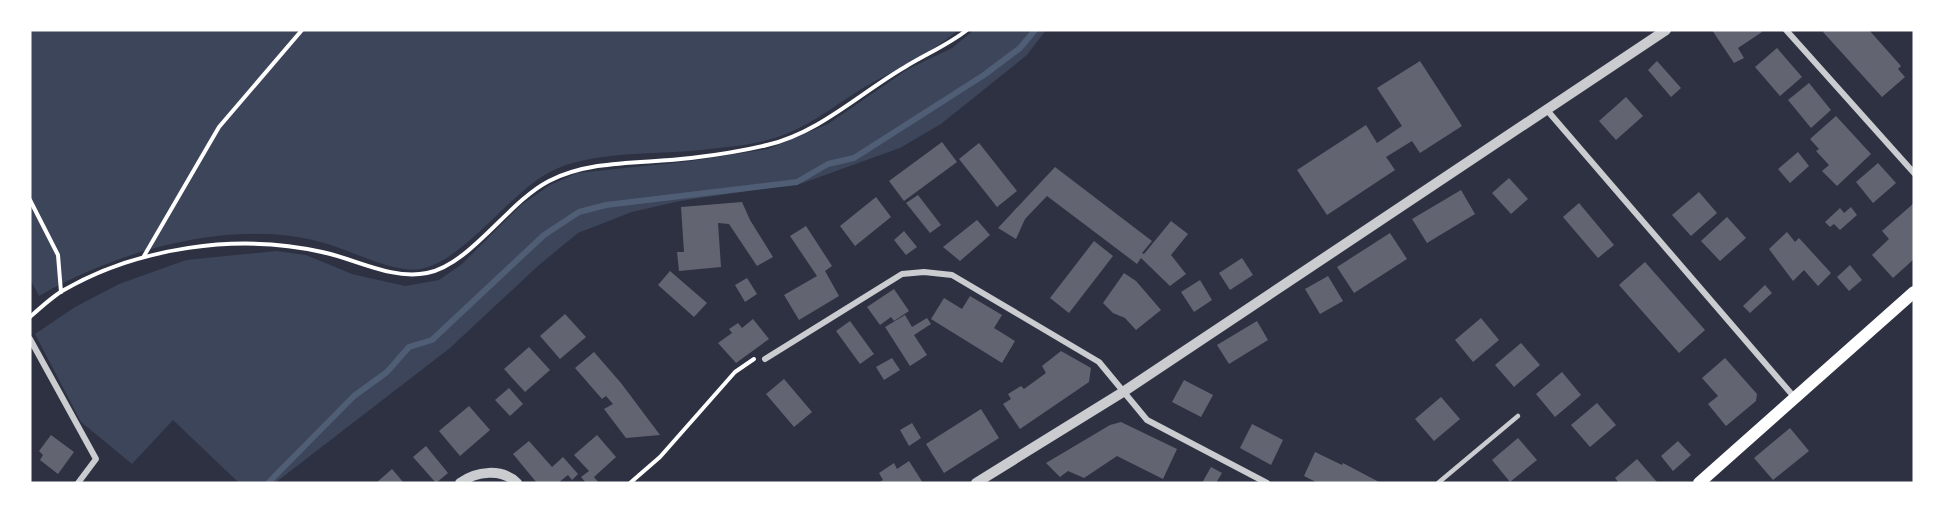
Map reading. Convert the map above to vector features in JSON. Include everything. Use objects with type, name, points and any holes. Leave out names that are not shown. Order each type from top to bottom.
[{"type":"main road","points":[[1699,483],[1914,292]]},
{"type":"street","points":[[976,483],[1123,392],[1666,30]]},
{"type":"street","points":[[1786,30],[1914,173]]},
{"type":"street","points":[[1546,109],[1796,398]]},
{"type":"street","points":[[765,359],[902,274],[924,272],[952,275],[1099,362],[1147,420],[1267,483]]},
{"type":"street","points":[[30,339],[96,459],[78,483]]},
{"type":"street","points":[[460,483],[489,472],[511,477],[517,483]]},
{"type":"lane","points":[[1438,483],[1518,416]]},
{"type":"path","points":[[143,257],[219,127],[302,30]]},
{"type":"path","points":[[30,317],[62,292],[143,257],[168,250],[287,244],[336,255],[398,275],[427,273],[457,259],[517,204],[547,182],[575,170],[691,158],[770,144],[820,123],[904,67],[951,42],[967,30]]},
{"type":"path","points":[[30,200],[58,255],[62,292]]},
{"type":"path","points":[[630,483],[660,457],[735,372],[752,359],[765,359]]},
{"type":"shaded area","points":[[30,30],[958,30],[924,54],[863,88],[807,124],[784,135],[736,146],[583,160],[548,173],[517,196],[469,241],[437,263],[421,269],[410,270],[386,265],[335,246],[289,236],[253,234],[215,236],[178,242],[141,252],[71,279],[39,296],[30,279]]},
{"type":"shaded area","points":[[974,30],[1046,30],[1027,55],[941,124],[900,148],[803,183],[680,201],[632,212],[578,233],[539,265],[450,348],[275,483],[239,483],[173,420],[132,464],[81,422],[35,334],[75,307],[119,284],[186,260],[276,251],[306,255],[352,274],[405,286],[439,280],[462,264],[521,205],[550,185],[577,173],[691,161],[768,149],[828,124],[908,69],[952,48]]},
{"type":"building","points":[[1712,30],[1760,30],[1762,32],[1738,48],[1744,58],[1734,63]]},
{"type":"building","points":[[1825,30],[1869,30],[1901,66],[1898,69],[1905,77],[1882,97],[1823,32]]},
{"type":"building","points":[[1777,48],[1802,77],[1780,96],[1755,67]]},
{"type":"building","points":[[1420,61],[1462,126],[1420,153],[1412,141],[1386,157],[1395,170],[1327,215],[1297,170],[1366,125],[1377,143],[1402,126],[1377,88]]},
{"type":"building","points":[[1657,61],[1681,88],[1671,97],[1648,70]]},
{"type":"building","points":[[1809,83],[1831,110],[1811,128],[1788,100]]},
{"type":"building","points":[[1626,97],[1643,116],[1616,140],[1599,121]]},
{"type":"building","points":[[1836,116],[1871,154],[1837,186],[1822,171],[1829,165],[1816,151],[1819,149],[1810,139]]},
{"type":"building","points":[[942,142],[957,162],[904,201],[889,181]]},
{"type":"building","points":[[979,143],[1017,191],[997,207],[959,159]]},
{"type":"building","points":[[1798,152],[1809,166],[1790,183],[1778,169]]},
{"type":"building","points":[[1878,163],[1896,183],[1873,203],[1856,182]]},
{"type":"building","points":[[1055,167],[1152,241],[1142,253],[1144,254],[1171,221],[1188,234],[1171,255],[1186,274],[1170,286],[1141,258],[1137,264],[1047,196],[1025,219],[1016,239],[998,228]]},
{"type":"building","points":[[1509,178],[1528,199],[1511,214],[1492,193]]},
{"type":"building","points":[[1461,190],[1475,214],[1427,243],[1412,219]]},
{"type":"building","points":[[1699,192],[1717,213],[1691,236],[1672,215]]},
{"type":"building","points":[[918,195],[941,225],[930,233],[906,203]]},
{"type":"building","points":[[876,197],[891,217],[855,246],[840,226]]},
{"type":"building","points":[[742,202],[750,220],[773,257],[757,266],[729,224],[718,223],[721,267],[679,271],[677,252],[684,252],[681,207]]},
{"type":"building","points":[[1579,203],[1614,245],[1598,258],[1563,217]]},
{"type":"building","points":[[1914,203],[1914,259],[1893,278],[1872,255],[1889,239],[1882,231]]},
{"type":"building","points":[[1851,207],[1857,215],[1840,230],[1834,224],[1830,227],[1825,222],[1840,208],[1844,213]]},
{"type":"building","points":[[1727,217],[1746,238],[1720,261],[1701,241]]},
{"type":"building","points":[[977,220],[990,235],[960,261],[943,247]]},
{"type":"building","points":[[806,226],[832,266],[825,271],[839,296],[799,320],[784,295],[817,276],[790,236]]},
{"type":"building","points":[[904,231],[917,247],[906,255],[894,240]]},
{"type":"building","points":[[1787,232],[1795,242],[1799,238],[1831,273],[1818,286],[1804,270],[1793,281],[1769,249]]},
{"type":"building","points":[[1390,233],[1407,259],[1354,293],[1337,267]]},
{"type":"building","points":[[1094,241],[1113,256],[1069,313],[1050,298]]},
{"type":"building","points":[[1242,258],[1253,275],[1230,290],[1219,273]]},
{"type":"building","points":[[1645,262],[1705,330],[1679,353],[1619,285]]},
{"type":"building","points":[[1850,265],[1862,280],[1849,291],[1837,277]]},
{"type":"building","points":[[670,271],[707,303],[694,317],[658,285]]},
{"type":"building","points":[[1124,273],[1136,281],[1161,310],[1136,330],[1125,318],[1113,313],[1103,303]]},
{"type":"building","points":[[1328,276],[1343,301],[1320,314],[1305,289]]},
{"type":"building","points":[[747,278],[757,294],[745,302],[735,285]]},
{"type":"building","points":[[1200,280],[1212,300],[1194,312],[1181,292]]},
{"type":"building","points":[[1765,285],[1772,293],[1750,313],[1743,306]]},
{"type":"building","points":[[894,289],[909,311],[894,321],[891,317],[880,325],[867,307]]},
{"type":"building","points":[[970,296],[1002,315],[994,328],[1015,341],[1002,363],[931,319],[944,298],[962,309]]},
{"type":"building","points":[[565,314],[586,337],[560,359],[540,336]]},
{"type":"building","points":[[905,315],[912,327],[927,318],[931,324],[914,335],[927,355],[910,366],[885,327]]},
{"type":"building","points":[[1481,318],[1499,340],[1473,362],[1455,340]]},
{"type":"building","points":[[753,319],[769,339],[736,363],[718,343],[732,333],[729,329],[738,323],[742,328]]},
{"type":"building","points":[[850,321],[874,354],[860,364],[836,331]]},
{"type":"building","points":[[1257,321],[1268,340],[1229,364],[1217,345]]},
{"type":"building","points":[[1521,343],[1540,365],[1514,387],[1495,365]]},
{"type":"building","points":[[529,347],[550,370],[525,392],[504,369]]},
{"type":"building","points":[[1061,351],[1091,368],[1089,382],[1020,429],[1003,404],[1011,399],[1008,394],[1021,386],[1024,389],[1046,373],[1042,366]]},
{"type":"building","points":[[594,352],[621,383],[660,435],[626,438],[604,409],[613,404],[606,396],[602,399],[575,368]]},
{"type":"building","points":[[892,358],[900,370],[884,380],[876,367]]},
{"type":"building","points":[[1725,358],[1757,394],[1756,401],[1726,426],[1708,404],[1718,396],[1702,378]]},
{"type":"building","points":[[1562,372],[1581,395],[1555,417],[1536,394]]},
{"type":"building","points":[[784,379],[812,412],[794,427],[766,394]]},
{"type":"building","points":[[1184,380],[1213,395],[1201,417],[1172,402]]},
{"type":"building","points":[[509,388],[523,404],[510,416],[495,400]]},
{"type":"building","points":[[1441,397],[1460,419],[1434,441],[1415,419]]},
{"type":"building","points":[[1597,403],[1616,425],[1590,447],[1571,425]]},
{"type":"building","points":[[469,406],[490,430],[460,456],[439,431]]},
{"type":"building","points":[[981,409],[999,438],[944,473],[926,444]]},
{"type":"building","points":[[1121,422],[1177,449],[1163,479],[1117,456],[1084,478],[1068,471],[1060,477],[1046,463],[1110,425]]},
{"type":"building","points":[[912,423],[921,438],[909,446],[900,430]]},
{"type":"building","points":[[1252,424],[1283,440],[1271,465],[1240,448]]},
{"type":"building","points":[[1790,428],[1809,451],[1773,480],[1754,458]]},
{"type":"building","points":[[51,435],[74,452],[58,474],[40,460],[43,455],[39,451]]},
{"type":"building","points":[[597,435],[616,457],[594,477],[599,483],[586,483],[581,477],[589,471],[574,455]]},
{"type":"building","points":[[1518,438],[1537,460],[1510,482],[1492,460]]},
{"type":"building","points":[[529,441],[552,467],[563,457],[578,474],[572,480],[568,475],[558,483],[537,483],[513,454]]},
{"type":"building","points":[[1678,441],[1691,455],[1673,471],[1661,456]]},
{"type":"building","points":[[426,446],[448,473],[436,483],[413,457]]},
{"type":"building","points":[[1315,452],[1342,465],[1343,463],[1381,483],[1318,483],[1304,476]]},
{"type":"building","points":[[1637,459],[1656,483],[1619,483],[1615,478]]},
{"type":"building","points":[[909,461],[923,483],[878,483],[883,480],[879,473],[894,463],[897,469]]},
{"type":"building","points":[[1211,467],[1222,473],[1216,483],[1202,483]]},
{"type":"building","points":[[392,469],[404,483],[376,483]]},
{"type":"waterway","points":[[268,483],[354,396],[387,372],[409,347],[432,340],[544,235],[579,212],[606,205],[797,182],[828,164],[854,158],[984,75],[1020,48],[1035,30]]}]
